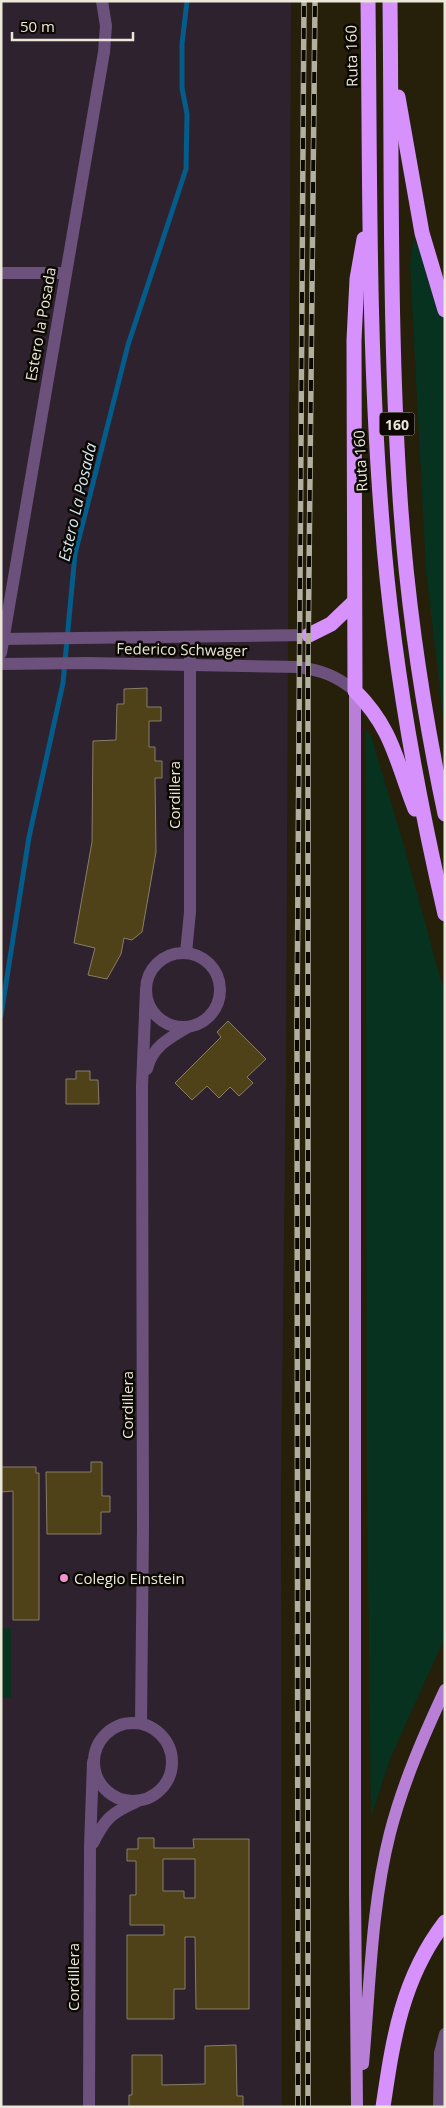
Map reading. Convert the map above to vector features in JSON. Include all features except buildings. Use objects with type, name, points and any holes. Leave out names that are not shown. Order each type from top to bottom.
[{"type":"highway","name":"Ruta 160","points":[[368,1],[373,363],[382,533],[404,707],[429,844],[445,914]]},
{"type":"highway","name":"160","points":[[390,1],[394,374],[400,498],[420,678],[445,814]]},
{"type":"highway","points":[[390,30],[397,88],[416,203],[430,262],[445,310]]},
{"type":"highway","points":[[370,208],[358,280],[354,325],[355,691],[377,715],[386,729],[429,844]]},
{"type":"highway","points":[[309,635],[331,624],[354,602]]},
{"type":"highway","points":[[383,2107],[390,2054],[400,2010],[415,1972],[445,1922]]},
{"type":"main road","points":[[355,691],[355,1901],[359,2107]]},
{"type":"main road","points":[[359,2107],[376,1912],[390,1834],[412,1765],[445,1690]]},
{"type":"street","name":"Estero la Posada","points":[[1,653],[104,52],[106,26],[102,1]]},
{"type":"street","points":[[1,273],[65,273]]},
{"type":"street","name":"Federico Schwager","points":[[2,639],[309,635]]},
{"type":"street","name":"Cordillera","points":[[186,953],[190,912],[190,637]]},
{"type":"street","name":"Federico Schwager","points":[[1,664],[190,664],[315,669],[336,677],[355,691]]},
{"type":"street","name":"Cordillera","points":[[141,1723],[143,1528],[142,1086],[146,990],[148,978],[154,967],[168,957],[186,953],[198,956],[208,962],[216,971],[220,989],[217,1007],[210,1017],[167,1039],[156,1050],[149,1060],[142,1086]]},
{"type":"street","points":[[146,990],[148,1002],[159,1018],[175,1026],[188,1027]]},
{"type":"street","name":"Cordillera","points":[[89,2107],[90,1848],[93,1762],[96,1748],[103,1736],[114,1728],[127,1723],[141,1723],[152,1728],[162,1735],[169,1745],[172,1757],[172,1770],[168,1781],[160,1791],[150,1798],[116,1811],[106,1819],[90,1848]]},
{"type":"street","points":[[93,1762],[96,1775],[102,1787],[112,1796],[138,1801]]},
{"type":"street","points":[[439,2107],[440,2054],[445,2034]]},
{"type":"shaded area","points":[[1,1],[291,1],[286,1064],[281,1490],[282,2107],[1,2107]]},
{"type":"green space","points":[[414,237],[445,317],[445,734],[426,570],[410,265]]},
{"type":"green space","points":[[365,727],[371,736],[403,842],[445,995],[445,1637],[390,1759],[371,1818],[367,1483]]},
{"type":"green space","points":[[11,1628],[11,1698],[1,1698],[1,1629]]},
{"type":"waterway","name":"Estero La Posada","points":[[1,1015],[29,837],[63,683],[75,554],[128,345],[186,169],[187,114],[182,88],[182,44],[187,1]]},
{"type":"railway","points":[[298,2107],[297,1026],[304,1]]},
{"type":"railway","points":[[308,2107],[308,668],[315,1]]},
{"type":"place","name":"Colegio Einstein","points":[[64,1578]]}]
